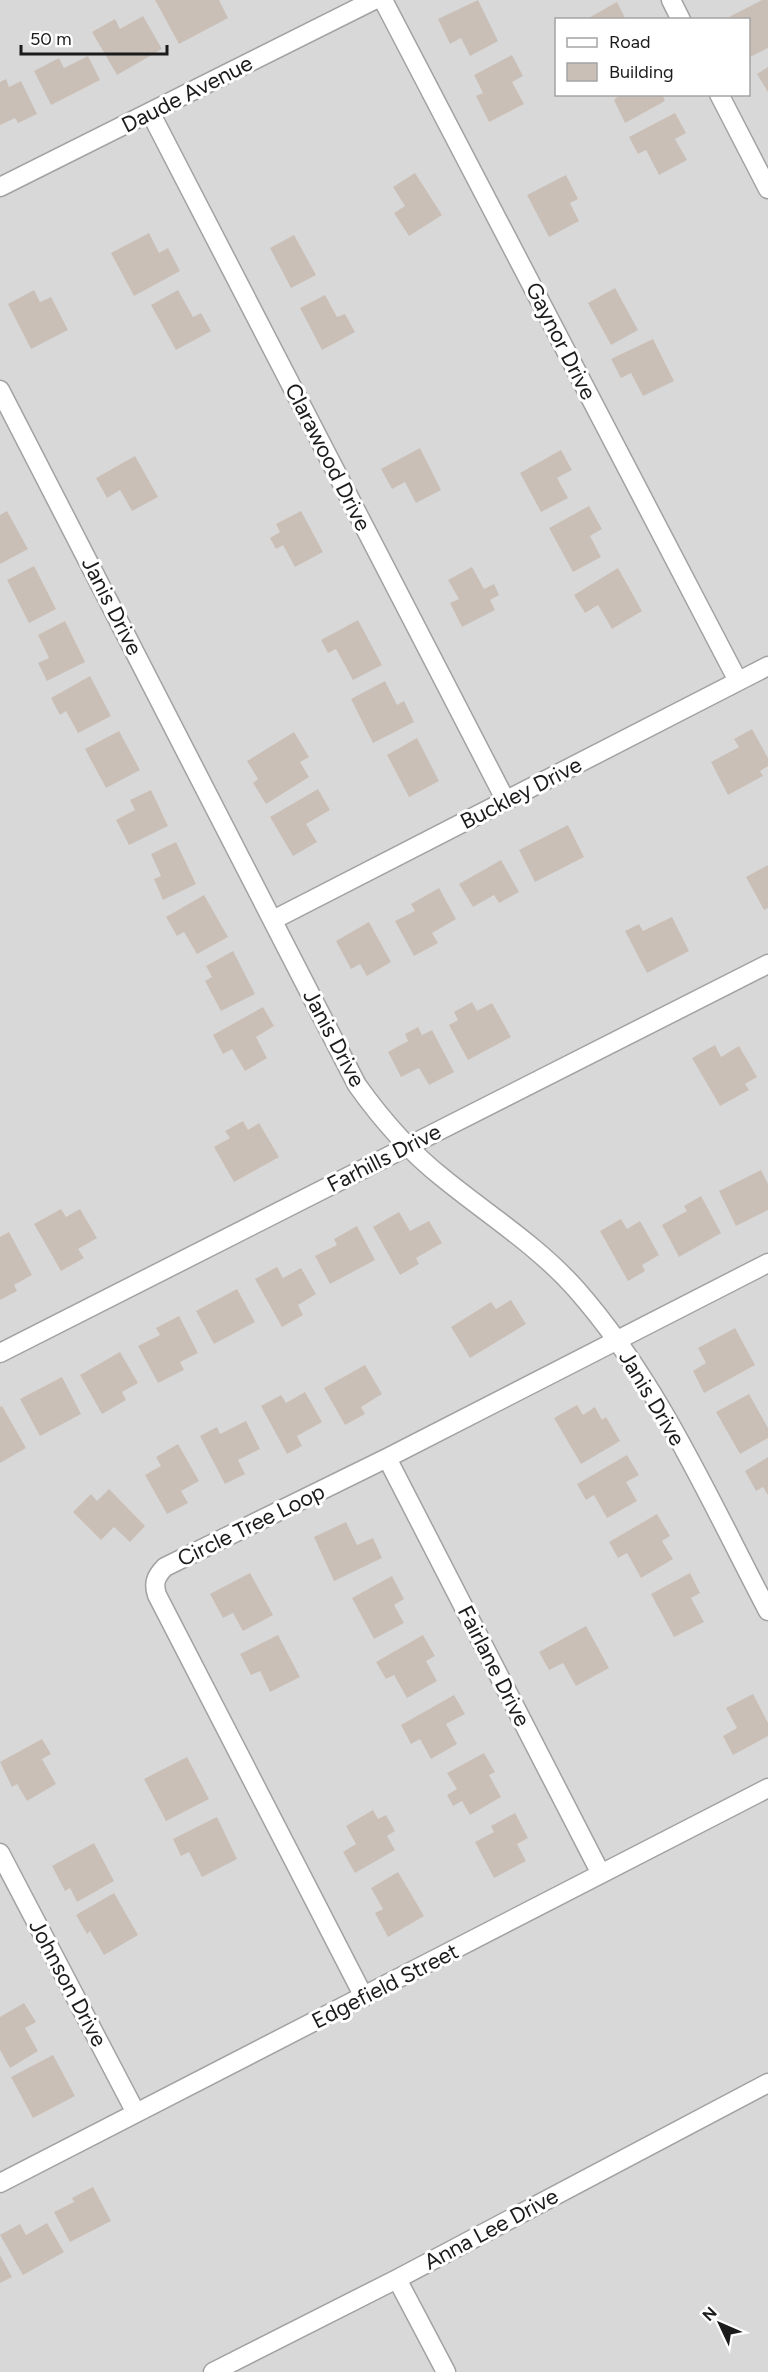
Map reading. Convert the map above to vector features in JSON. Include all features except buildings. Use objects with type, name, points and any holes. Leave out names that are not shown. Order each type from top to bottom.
[{"type":"street","name":"Daude Avenue","points":[[0,187],[374,0]]},
{"type":"street","name":"Gaynor Drive","points":[[383,0],[738,681]]},
{"type":"street","points":[[671,0],[680,18]]},
{"type":"street","points":[[720,96],[768,189]]},
{"type":"street","name":"Clarawood Drive","points":[[150,112],[506,801]]},
{"type":"street","name":"Janis Drive","points":[[0,390],[357,1085],[380,1118],[407,1146],[554,1268],[617,1338],[660,1405],[768,1611]]},
{"type":"street","name":"Buckley Drive","points":[[273,920],[768,666]]},
{"type":"street","name":"Farhills Drive","points":[[0,1353],[768,964]]},
{"type":"street","name":"Circle Tree Loop","points":[[364,1997],[154,1586],[157,1575],[165,1567],[387,1458],[617,1338],[768,1263]]},
{"type":"street","name":"Fairlane Drive","points":[[387,1458],[601,1874]]},
{"type":"street","name":"Edgefield Street","points":[[0,2183],[768,1788]]},
{"type":"street","name":"Johnson Drive","points":[[0,1853],[136,2113]]},
{"type":"street","name":"Anna Lee Drive","points":[[213,2372],[397,2279],[768,2082]]},
{"type":"street","points":[[397,2279],[446,2372]]},
{"type":"shaded area","points":[[0,0],[768,0],[768,2372],[0,2372]]}]
